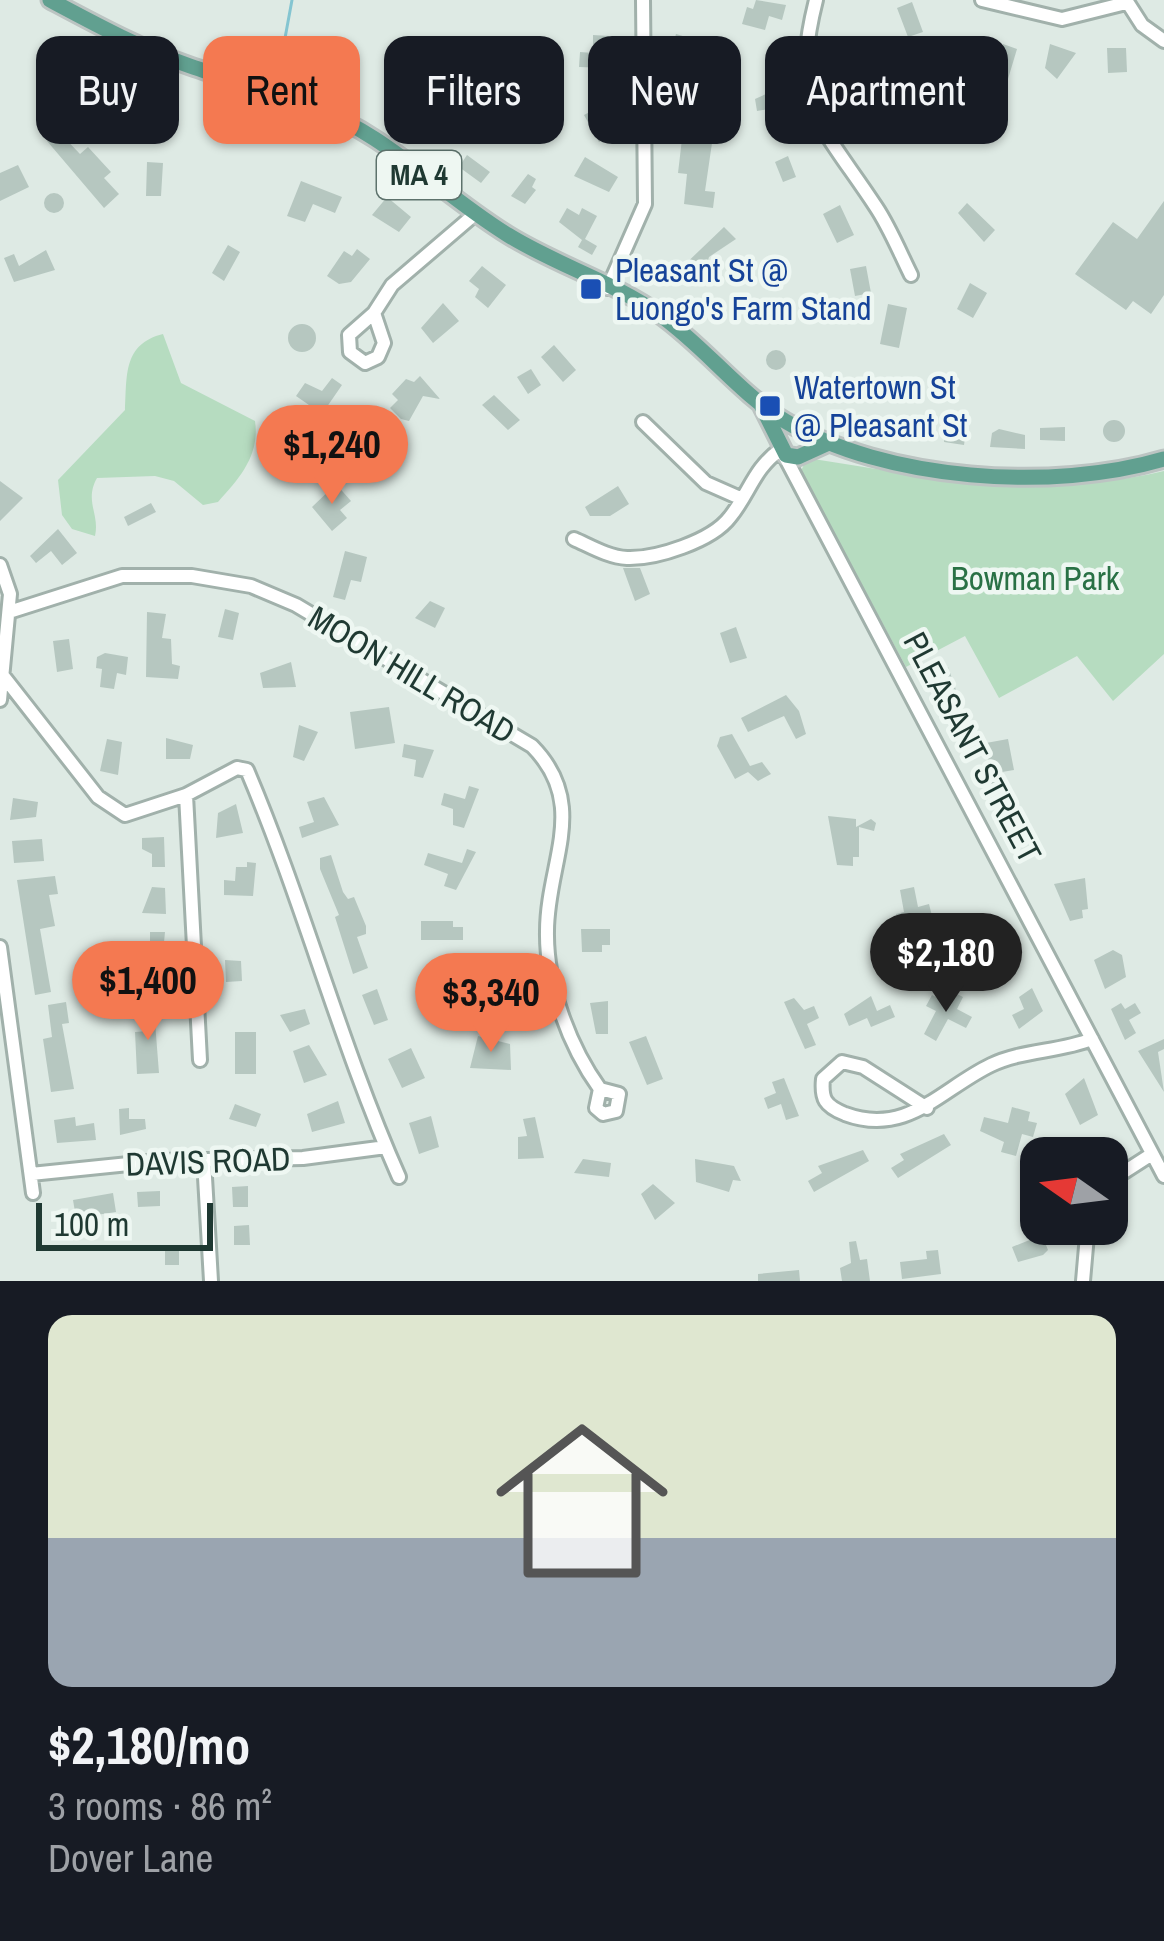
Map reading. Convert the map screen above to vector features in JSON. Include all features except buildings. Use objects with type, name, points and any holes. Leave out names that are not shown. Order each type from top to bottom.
[{"type":"main road","name":"PLEASANT STREET","points":[[50,0],[148,49],[322,111],[376,140],[476,214],[657,312],[759,402],[792,447]]},
{"type":"main road","points":[[792,447],[831,442],[881,457],[1012,477],[1068,479],[1164,459]]},
{"type":"street","points":[[608,288],[645,204],[643,0]]},
{"type":"street","points":[[816,0],[804,57],[813,112],[879,211],[911,275]]},
{"type":"street","points":[[982,0],[1062,19],[1126,2],[1142,26],[1164,41]]},
{"type":"street","points":[[374,313],[392,285],[476,214]]},
{"type":"street","points":[[643,422],[706,483],[740,498]]},
{"type":"street","points":[[574,538],[623,558],[654,556],[722,526],[763,462],[792,447]]},
{"type":"street","name":"PLEASANT STREET","points":[[792,447],[1164,1177]]},
{"type":"street","points":[[0,565],[9,612],[0,700]]},
{"type":"street","name":"MOON HILL ROAD","points":[[9,612],[122,576],[192,576],[251,586],[296,605],[532,746],[552,770],[565,807],[566,833],[548,915],[551,971],[572,1037],[600,1089]]},
{"type":"street","points":[[4,677],[112,809],[140,814],[237,768],[247,770],[399,1177]]},
{"type":"street","points":[[186,795],[200,1060]]},
{"type":"street","points":[[0,946],[33,1193]]},
{"type":"street","points":[[927,1108],[863,1067],[842,1062],[830,1068],[824,1079],[822,1096],[828,1106],[846,1114],[889,1120],[927,1108],[990,1065],[1053,1053],[1092,1039]]},
{"type":"street","name":"DAVIS ROAD","points":[[31,1174],[205,1160],[303,1158],[386,1147]]},
{"type":"street","points":[[1128,1170],[1152,1154]]},
{"type":"street","points":[[205,1160],[211,1281]]},
{"type":"street","points":[[1083,1281],[1086,1245]]},
{"type":"green space","points":[[163,334],[181,383],[255,421],[247,465],[218,502],[203,505],[174,481],[155,476],[97,478],[92,494],[95,536],[72,529],[62,515],[58,480],[125,410],[127,373],[134,353]]},
{"type":"green space","name":"Bowman Park","points":[[807,458],[941,478],[1029,485],[1118,480],[1164,471],[1164,654],[1113,701],[1077,656],[999,698],[965,636],[906,667],[801,471]]},
{"type":"waterway","points":[[285,36],[292,0]]},
{"type":"place","name":"Pleasant St @ Luongo's Farm Stand","points":[[591,289]]},
{"type":"place","name":"Watertown St @ Pleasant St","points":[[770,406]]}]
